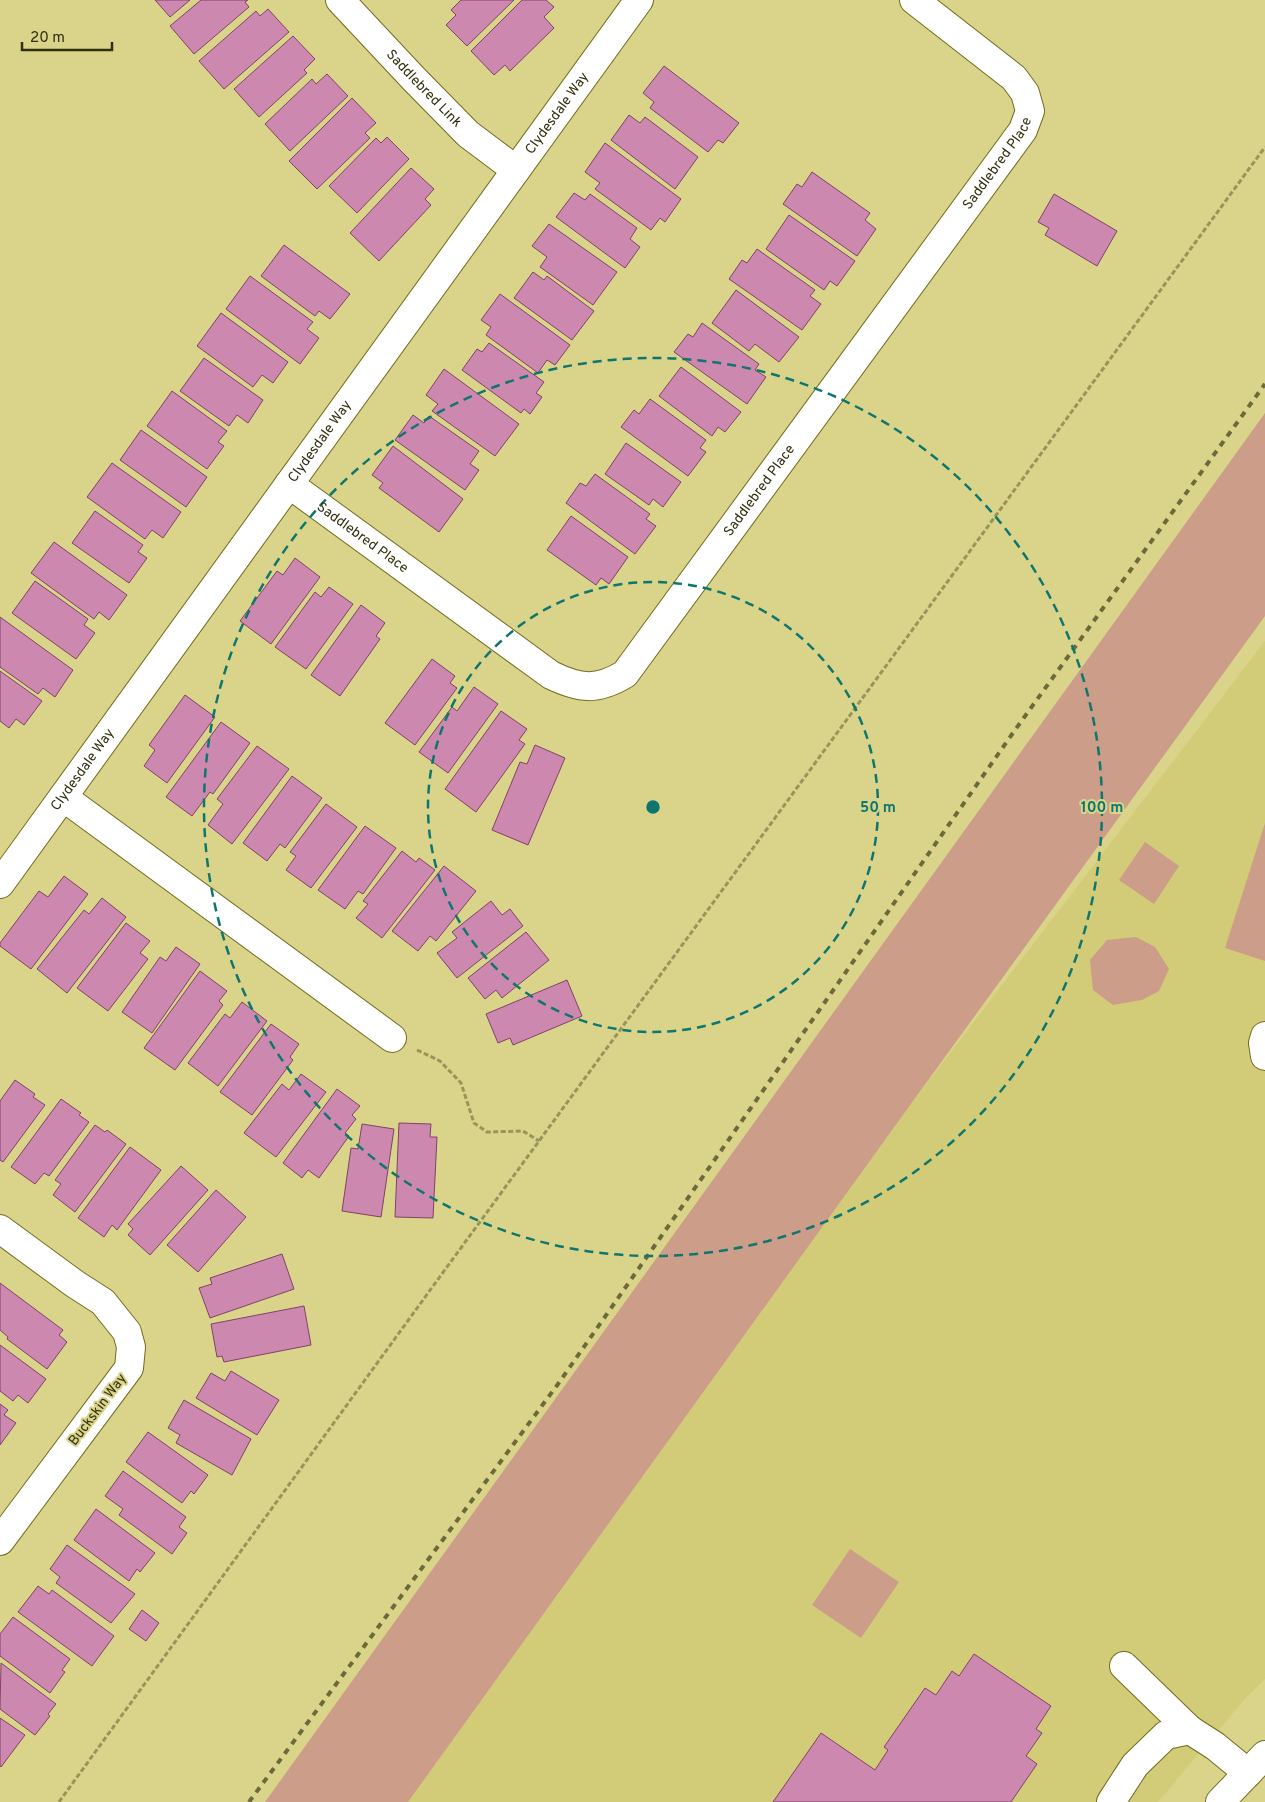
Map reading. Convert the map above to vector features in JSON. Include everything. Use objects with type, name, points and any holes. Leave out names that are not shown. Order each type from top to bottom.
[{"type":"street","name":"Saddlebred Link","points":[[340,0],[468,134],[516,170]]},
{"type":"street","name":"Clydesdale Way","points":[[0,884],[639,0]]},
{"type":"street","name":"Saddlebred Place","points":[[289,484],[550,675],[569,684],[593,687],[611,683],[625,674],[1023,130],[1030,112],[1025,93],[1014,78],[914,0]]},
{"type":"street","points":[[63,797],[392,1038]]},
{"type":"street","points":[[1265,1036],[1262,1043],[1265,1056]]},
{"type":"street","name":"Buckskin Way","points":[[0,1229],[75,1284],[103,1302],[127,1332],[131,1347],[129,1368],[0,1541]]},
{"type":"street","points":[[1124,1666],[1190,1730],[1215,1746],[1256,1764],[1220,1802]]},
{"type":"street","points":[[1111,1802],[1135,1765],[1166,1735],[1190,1730]]},
{"type":"path","points":[[59,1802],[1265,147]]},
{"type":"path","points":[[392,1038],[440,1060],[461,1083],[474,1123],[487,1132],[523,1131],[539,1141]]},
{"type":"shaded area","points":[[1265,413],[1265,616],[408,1802],[265,1802]]},
{"type":"shaded area","points":[[1265,641],[1265,1679],[1243,1701],[1158,1802],[408,1802],[908,1108]]},
{"type":"shaded area","points":[[1265,823],[1265,961],[1225,948]]},
{"type":"shaded area","points":[[1145,842],[1179,866],[1154,904],[1119,880]]},
{"type":"shaded area","points":[[1136,937],[1155,947],[1169,969],[1159,991],[1142,1000],[1113,1005],[1093,990],[1090,960],[1107,940]]},
{"type":"shaded area","points":[[850,1549],[899,1582],[861,1638],[812,1605]]},
{"type":"building","points":[[155,0],[190,0],[170,17]]},
{"type":"building","points":[[201,0],[248,0],[245,2],[249,7],[194,54],[170,26]]},
{"type":"building","points":[[461,0],[514,0],[467,46],[446,25],[456,15],[451,10]]},
{"type":"building","points":[[522,0],[546,0],[554,7],[544,17],[554,28],[510,71],[505,65],[494,75],[471,51]]},
{"type":"building","points":[[268,9],[289,32],[224,89],[199,61],[256,11],[260,16]]},
{"type":"building","points":[[293,36],[315,59],[304,70],[307,73],[259,117],[234,89]]},
{"type":"building","points":[[664,66],[739,123],[723,143],[718,140],[708,152],[650,108],[654,102],[643,93]]},
{"type":"building","points":[[327,74],[348,96],[290,151],[265,124],[312,79],[316,84]]},
{"type":"building","points":[[352,98],[376,123],[365,133],[370,138],[317,189],[289,161]]},
{"type":"building","points":[[629,115],[640,123],[645,117],[698,157],[675,189],[611,140]]},
{"type":"building","points":[[387,137],[409,159],[357,213],[329,186],[376,138],[381,143]]},
{"type":"building","points":[[605,143],[681,199],[665,222],[660,218],[651,230],[595,189],[600,183],[585,172]]},
{"type":"building","points":[[411,168],[434,189],[425,199],[431,205],[379,261],[350,233]]},
{"type":"building","points":[[812,172],[870,213],[865,220],[876,229],[857,256],[783,204],[797,184],[802,187]]},
{"type":"building","points":[[574,193],[585,200],[590,194],[637,228],[630,239],[640,247],[625,268],[556,217]]},
{"type":"building","points":[[1054,194],[1117,231],[1097,266],[1045,235],[1049,228],[1038,222]]},
{"type":"building","points":[[789,215],[855,261],[837,286],[830,281],[824,290],[766,249]]},
{"type":"building","points":[[549,224],[617,272],[593,305],[540,267],[547,257],[532,246]]},
{"type":"building","points":[[284,245],[350,294],[330,319],[319,311],[315,316],[261,276]]},
{"type":"building","points":[[757,249],[815,290],[810,296],[821,304],[802,330],[729,279],[742,260],[747,263]]},
{"type":"building","points":[[533,272],[544,280],[547,276],[594,311],[572,340],[514,298]]},
{"type":"building","points":[[250,276],[313,322],[307,329],[319,338],[300,364],[226,309]]},
{"type":"building","points":[[736,290],[799,337],[779,362],[755,344],[749,351],[712,323]]},
{"type":"building","points":[[500,294],[570,345],[555,365],[547,360],[538,373],[486,335],[491,327],[481,320]]},
{"type":"building","points":[[221,313],[288,362],[273,383],[262,375],[253,387],[197,346]]},
{"type":"building","points":[[702,323],[759,364],[755,370],[766,377],[747,404],[674,352],[688,334],[693,337]]},
{"type":"building","points":[[489,343],[544,382],[536,393],[542,397],[530,414],[524,409],[521,413],[462,370],[477,349],[482,352]]},
{"type":"building","points":[[204,358],[263,400],[248,423],[237,415],[229,426],[180,391]]},
{"type":"building","points":[[681,367],[741,412],[725,432],[718,427],[712,436],[659,396]]},
{"type":"building","points":[[444,369],[519,424],[495,456],[432,411],[438,404],[426,395]]},
{"type":"building","points":[[172,391],[227,431],[218,442],[224,446],[207,469],[147,426]]},
{"type":"building","points":[[650,399],[706,440],[700,448],[706,452],[688,476],[621,427],[634,410],[639,414]]},
{"type":"building","points":[[413,415],[424,423],[429,416],[479,451],[470,464],[479,470],[465,490],[395,440]]},
{"type":"building","points":[[141,430],[207,477],[186,507],[120,460]]},
{"type":"building","points":[[626,443],[681,482],[663,507],[653,499],[649,505],[605,474]]},
{"type":"building","points":[[393,446],[463,499],[439,532],[379,488],[383,483],[372,475]]},
{"type":"building","points":[[112,463],[181,512],[163,538],[152,530],[145,539],[87,497]]},
{"type":"building","points":[[595,474],[650,514],[646,519],[656,526],[635,554],[566,503],[580,483],[586,486]]},
{"type":"building","points":[[95,511],[143,545],[138,552],[147,558],[129,583],[72,543]]},
{"type":"building","points":[[571,516],[628,557],[609,584],[601,578],[596,585],[547,550]]},
{"type":"building","points":[[54,542],[127,595],[109,620],[99,612],[94,619],[31,573]]},
{"type":"building","points":[[295,558],[320,577],[271,644],[240,621],[277,571],[283,575]]},
{"type":"building","points":[[35,581],[88,619],[84,625],[95,633],[76,659],[12,613]]},
{"type":"building","points":[[329,587],[353,604],[306,669],[275,647],[315,592],[321,597]]},
{"type":"building","points":[[361,605],[385,623],[376,636],[380,639],[340,696],[311,675]]},
{"type":"building","points":[[0,617],[73,670],[55,697],[43,688],[38,694],[0,667]]},
{"type":"building","points":[[432,659],[455,676],[450,683],[457,688],[415,745],[385,723]]},
{"type":"building","points":[[0,671],[42,701],[24,725],[16,719],[9,728],[0,721]]},
{"type":"building","points":[[474,687],[498,704],[448,773],[419,752],[452,707],[457,711]]},
{"type":"building","points":[[185,695],[215,717],[167,783],[144,766],[155,750],[149,745]]},
{"type":"building","points":[[501,711],[527,729],[519,740],[525,744],[476,812],[445,789]]},
{"type":"building","points":[[221,722],[250,743],[213,794],[210,792],[192,816],[166,797]]},
{"type":"building","points":[[535,745],[565,758],[528,845],[492,830],[520,762],[527,764]]},
{"type":"building","points":[[257,746],[289,769],[232,844],[208,825],[223,804],[217,799]]},
{"type":"building","points":[[292,776],[322,798],[285,848],[280,844],[267,861],[243,843]]},
{"type":"building","points":[[326,804],[357,827],[311,888],[286,870],[296,856],[290,852]]},
{"type":"building","points":[[365,826],[396,848],[363,894],[358,891],[345,909],[318,890]]},
{"type":"building","points":[[402,851],[416,862],[419,858],[435,870],[382,938],[356,918],[368,904],[363,901]]},
{"type":"building","points":[[444,866],[476,891],[436,941],[430,936],[418,951],[392,931]]},
{"type":"building","points":[[64,876],[88,894],[31,969],[0,946],[0,943],[39,891],[48,897]]},
{"type":"building","points":[[102,898],[126,917],[67,993],[37,969],[84,910],[89,914]]},
{"type":"building","points":[[491,901],[502,915],[510,909],[523,926],[457,978],[437,953],[457,938],[452,932]]},
{"type":"building","points":[[126,923],[150,941],[140,953],[148,959],[108,1011],[77,988]]},
{"type":"building","points":[[526,932],[549,960],[502,998],[496,990],[485,999],[468,978]]},
{"type":"building","points":[[176,947],[200,964],[152,1033],[122,1012],[160,957],[166,961]]},
{"type":"building","points":[[200,971],[227,991],[219,1001],[223,1005],[175,1070],[144,1048]]},
{"type":"building","points":[[567,980],[582,1016],[513,1045],[510,1038],[498,1043],[486,1014]]},
{"type":"building","points":[[242,1002],[267,1021],[218,1086],[188,1063],[225,1014],[230,1018]]},
{"type":"building","points":[[271,1024],[299,1044],[290,1057],[293,1060],[252,1115],[220,1092]]},
{"type":"building","points":[[301,1074],[326,1092],[276,1157],[244,1133],[282,1084],[289,1090]]},
{"type":"building","points":[[15,1080],[35,1094],[33,1097],[45,1105],[3,1162],[0,1160],[0,1101]]},
{"type":"building","points":[[337,1089],[360,1106],[352,1115],[356,1119],[345,1133],[349,1136],[319,1178],[308,1170],[302,1178],[283,1163]]},
{"type":"building","points":[[61,1099],[81,1113],[79,1115],[89,1122],[49,1176],[44,1173],[35,1184],[11,1167]]},
{"type":"building","points":[[399,1123],[431,1124],[430,1137],[437,1137],[433,1218],[395,1217]]},
{"type":"building","points":[[362,1124],[394,1129],[381,1217],[342,1211],[351,1148],[358,1149]]},
{"type":"building","points":[[95,1125],[105,1132],[107,1130],[126,1144],[75,1212],[53,1195],[61,1184],[55,1180]]},
{"type":"building","points":[[130,1147],[161,1170],[117,1230],[112,1225],[104,1237],[78,1218]]},
{"type":"building","points":[[181,1166],[208,1190],[150,1255],[128,1235],[133,1229],[128,1224]]},
{"type":"building","points":[[216,1190],[246,1217],[198,1272],[167,1245]]},
{"type":"building","points":[[282,1254],[294,1289],[210,1318],[199,1288],[212,1284],[210,1278]]},
{"type":"building","points":[[0,1283],[63,1330],[59,1335],[67,1342],[47,1369],[7,1339],[8,1337],[0,1330]]},
{"type":"building","points":[[304,1306],[311,1345],[224,1362],[222,1356],[217,1357],[211,1324]]},
{"type":"building","points":[[0,1345],[46,1379],[28,1403],[18,1395],[13,1401],[0,1391]]},
{"type":"building","points":[[231,1371],[279,1400],[257,1435],[196,1398],[211,1373],[225,1381]]},
{"type":"building","points":[[184,1400],[251,1439],[232,1475],[176,1443],[180,1435],[168,1428]]},
{"type":"building","points":[[0,1404],[8,1410],[4,1415],[16,1423],[0,1445]]},
{"type":"building","points":[[148,1432],[208,1475],[194,1494],[191,1491],[182,1503],[126,1462]]},
{"type":"building","points":[[123,1471],[186,1517],[179,1527],[187,1533],[172,1554],[119,1515],[123,1509],[105,1496]]},
{"type":"building","points":[[96,1509],[155,1553],[140,1572],[137,1569],[129,1581],[74,1540]]},
{"type":"building","points":[[67,1545],[135,1594],[111,1623],[56,1583],[60,1577],[50,1569]]},
{"type":"building","points":[[38,1586],[49,1594],[52,1590],[114,1636],[92,1666],[18,1612]]},
{"type":"building","points":[[142,1610],[159,1623],[146,1641],[129,1629]]},
{"type":"building","points":[[13,1617],[70,1659],[62,1670],[65,1672],[50,1693],[0,1656],[0,1634]]},
{"type":"building","points":[[974,1654],[1051,1706],[1036,1729],[1042,1733],[1026,1756],[1037,1764],[1011,1802],[773,1802],[821,1733],[875,1770],[888,1750],[884,1747],[925,1688],[936,1695],[952,1671],[959,1676]]},
{"type":"building","points":[[1,1663],[56,1704],[48,1714],[50,1716],[35,1735],[0,1709]]},
{"type":"building","points":[[0,1718],[25,1735],[1,1767],[0,1766]]},
{"type":"railway","points":[[249,1802],[558,1384],[1015,730],[1265,384]]}]
